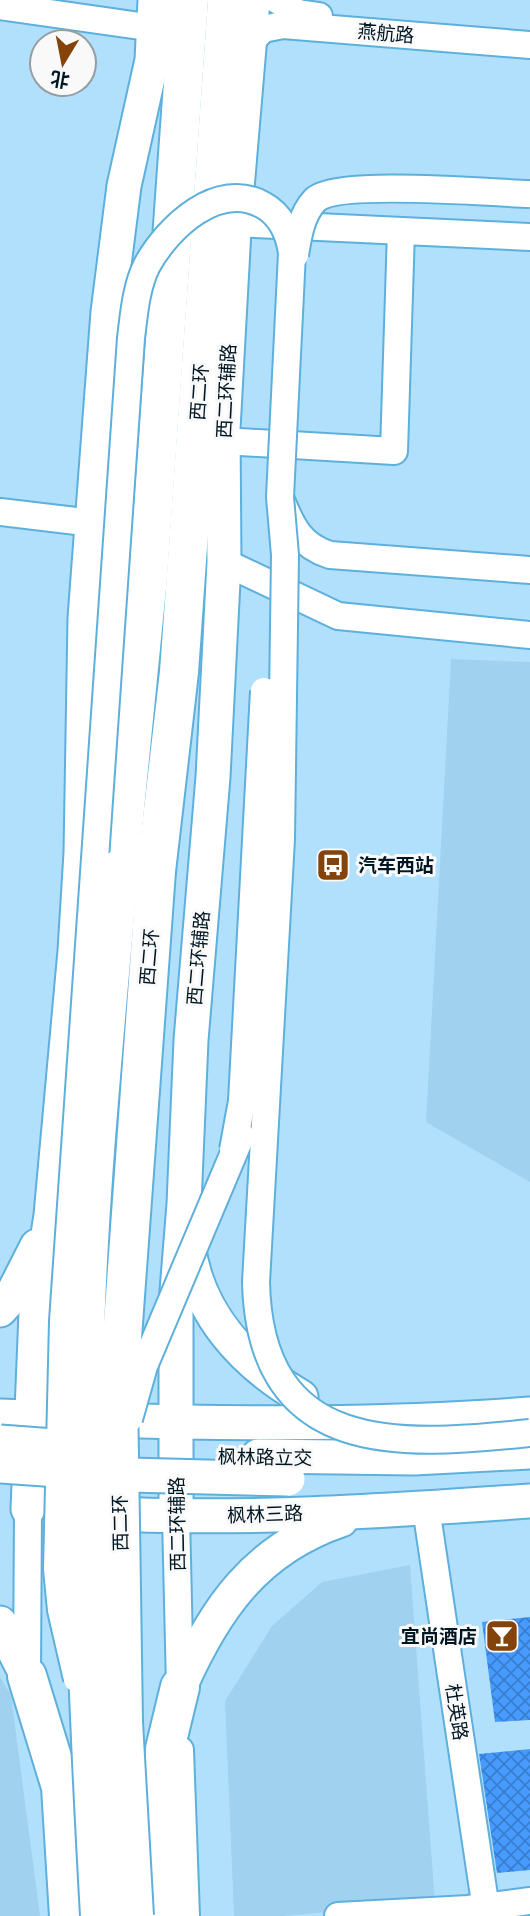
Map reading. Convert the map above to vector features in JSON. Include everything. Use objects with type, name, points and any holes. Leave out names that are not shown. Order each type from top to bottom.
[{"type":"highway","name":"西二环","points":[[134,1916],[123,1722],[118,1392],[124,1289],[148,577],[189,0]]},
{"type":"highway","name":"西二环","points":[[100,1916],[89,1718],[84,1368],[94,1182],[138,870],[180,673],[227,0]]},
{"type":"highway","points":[[27,1676],[53,1754],[65,1811],[69,1916]]},
{"type":"highway","points":[[165,1916],[159,1814],[165,1749],[180,1686]]},
{"type":"main road","name":"西二环辅路","points":[[176,1517],[176,1303],[184,1204],[189,1067],[214,777],[223,562],[223,441],[234,223],[253,0]]},
{"type":"main road","points":[[14,1507],[15,1417],[36,1313],[51,1215],[68,1053],[80,865],[83,668],[113,259],[124,186],[152,60],[154,14]]},
{"type":"main road","points":[[184,1204],[190,1259],[204,1297],[212,1315],[246,1357],[276,1382],[302,1397],[427,1422]]},
{"type":"main road","points":[[0,1310],[10,1299],[51,1215]]},
{"type":"main road","points":[[15,1417],[239,1425],[427,1422],[530,1414]]},
{"type":"main road","name":"枫林路立交","points":[[0,1442],[198,1456],[320,1459],[414,1458],[530,1452]]},
{"type":"main road","name":"枫林路立交","points":[[0,1466],[130,1475],[288,1479],[530,1474]]},
{"type":"main road","name":"枫林三路","points":[[14,1507],[176,1517],[377,1511],[530,1501]]},
{"type":"main road","points":[[180,1686],[202,1635],[244,1581],[296,1539],[340,1520],[377,1511]]},
{"type":"main road","points":[[0,1623],[27,1676]]},
{"type":"street","name":"燕航路","points":[[278,0],[298,13],[311,16],[530,31]]},
{"type":"street","points":[[0,6],[154,14]]},
{"type":"street","name":"燕航路","points":[[249,44],[263,29],[283,25],[530,45]]},
{"type":"street","points":[[292,271],[302,220],[317,199],[331,191],[368,188],[530,194]]},
{"type":"street","points":[[89,1718],[69,1651],[57,1569],[62,1348],[134,312],[147,265],[159,248],[196,212],[227,197],[254,200],[271,210],[290,239],[292,271],[280,497],[270,566],[242,1101],[233,1150]]},
{"type":"street","points":[[234,223],[530,237]]},
{"type":"street","points":[[223,441],[394,451],[401,231]]},
{"type":"street","points":[[280,497],[296,533],[316,550],[330,555],[530,570]]},
{"type":"street","points":[[280,497],[285,555],[281,839],[256,1282],[257,1318],[265,1350],[283,1382],[308,1409],[360,1435],[422,1439],[530,1433]]},
{"type":"street","points":[[0,512],[93,523]]},
{"type":"street","points":[[223,562],[338,616],[530,635]]},
{"type":"street","points":[[119,1476],[126,1430],[144,1366],[233,1150],[268,1082]]},
{"type":"street","points":[[14,1507],[27,1676],[45,1794],[54,1916]]},
{"type":"street","name":"杜英路","points":[[420,1509],[480,1913]]},
{"type":"street","name":"西二环辅路","points":[[176,1517],[186,1916]]},
{"type":"street","points":[[480,1913],[530,1901]]},
{"type":"street","points":[[338,1916],[530,1911]]},
{"type":"shaded area","points":[[451,659],[530,662],[530,1182],[426,1122]]},
{"type":"shaded area","points":[[410,1565],[435,1903],[283,1916],[234,1916],[225,1701],[272,1626],[322,1582]]},
{"type":"shaded area","points":[[0,1677],[11,1695],[40,1916],[0,1916]]},
{"type":"building","points":[[530,1617],[530,1720],[495,1722],[482,1622]]},
{"type":"building","points":[[530,1749],[530,1870],[497,1873],[479,1754]]},
{"type":"place","name":"汽车西站","points":[[333,865]]},
{"type":"place","name":"宜尚酒店","points":[[502,1636]]}]
